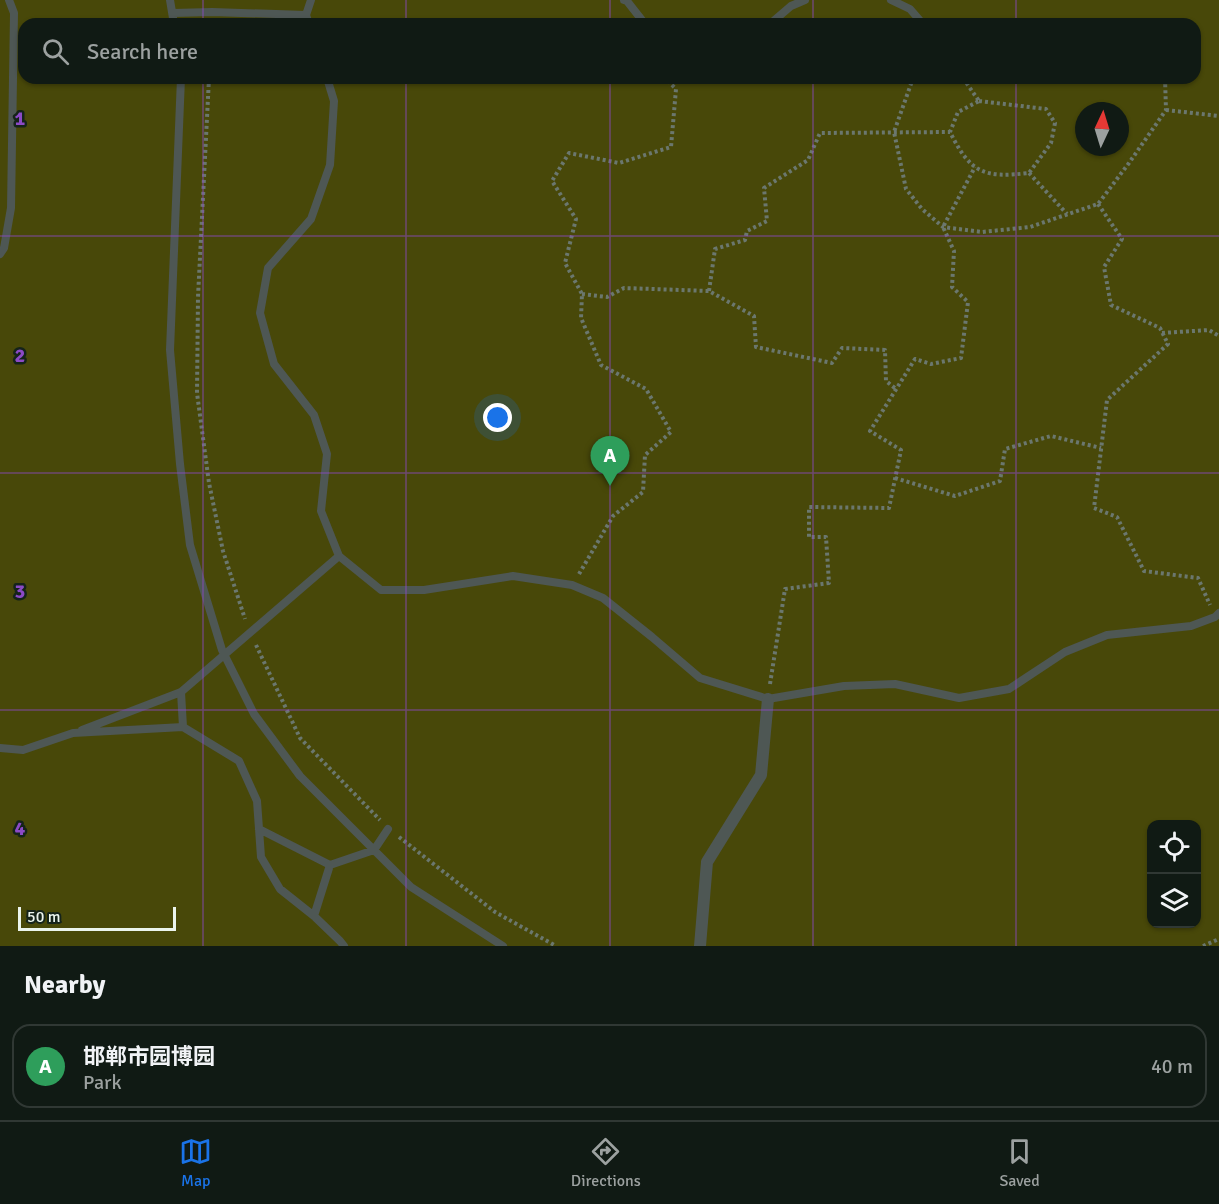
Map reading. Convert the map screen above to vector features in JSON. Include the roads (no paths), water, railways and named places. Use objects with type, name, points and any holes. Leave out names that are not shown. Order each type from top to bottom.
[{"type":"street","points":[[700,946],[707,862],[761,775],[768,699]]},
{"type":"lane","points":[[0,254],[4,248],[11,208],[14,13],[9,0]]},
{"type":"lane","points":[[170,0],[173,18]]},
{"type":"lane","points":[[307,18],[311,0]]},
{"type":"lane","points":[[624,0],[640,18]]},
{"type":"lane","points":[[777,18],[791,6],[806,0]]},
{"type":"lane","points":[[891,0],[910,9],[918,18]]},
{"type":"lane","points":[[173,14],[212,12],[306,15]]},
{"type":"lane","points":[[181,84],[170,350],[190,545],[224,653],[254,714],[300,776],[411,887],[503,946]]},
{"type":"lane","points":[[329,84],[334,101],[330,165],[311,219],[268,268],[260,313],[274,364],[314,415],[327,454],[321,511],[339,556],[381,590],[424,590],[513,576],[572,585],[603,598],[652,636],[700,678],[768,699],[844,686],[895,684],[958,698],[1009,689],[1065,652],[1107,635],[1191,626],[1218,618]]},
{"type":"lane","points":[[0,748],[23,750],[181,692],[339,556]]},
{"type":"lane","points":[[181,692],[183,727]]},
{"type":"lane","points":[[73,733],[183,727],[239,761],[257,801],[261,857],[280,889],[314,916],[344,946]]},
{"type":"lane","points":[[259,829],[330,865],[374,850],[388,829]]},
{"type":"lane","points":[[314,916],[330,865]]},
{"type":"place","name":"邯郸市园博园","points":[[610,486]]}]
